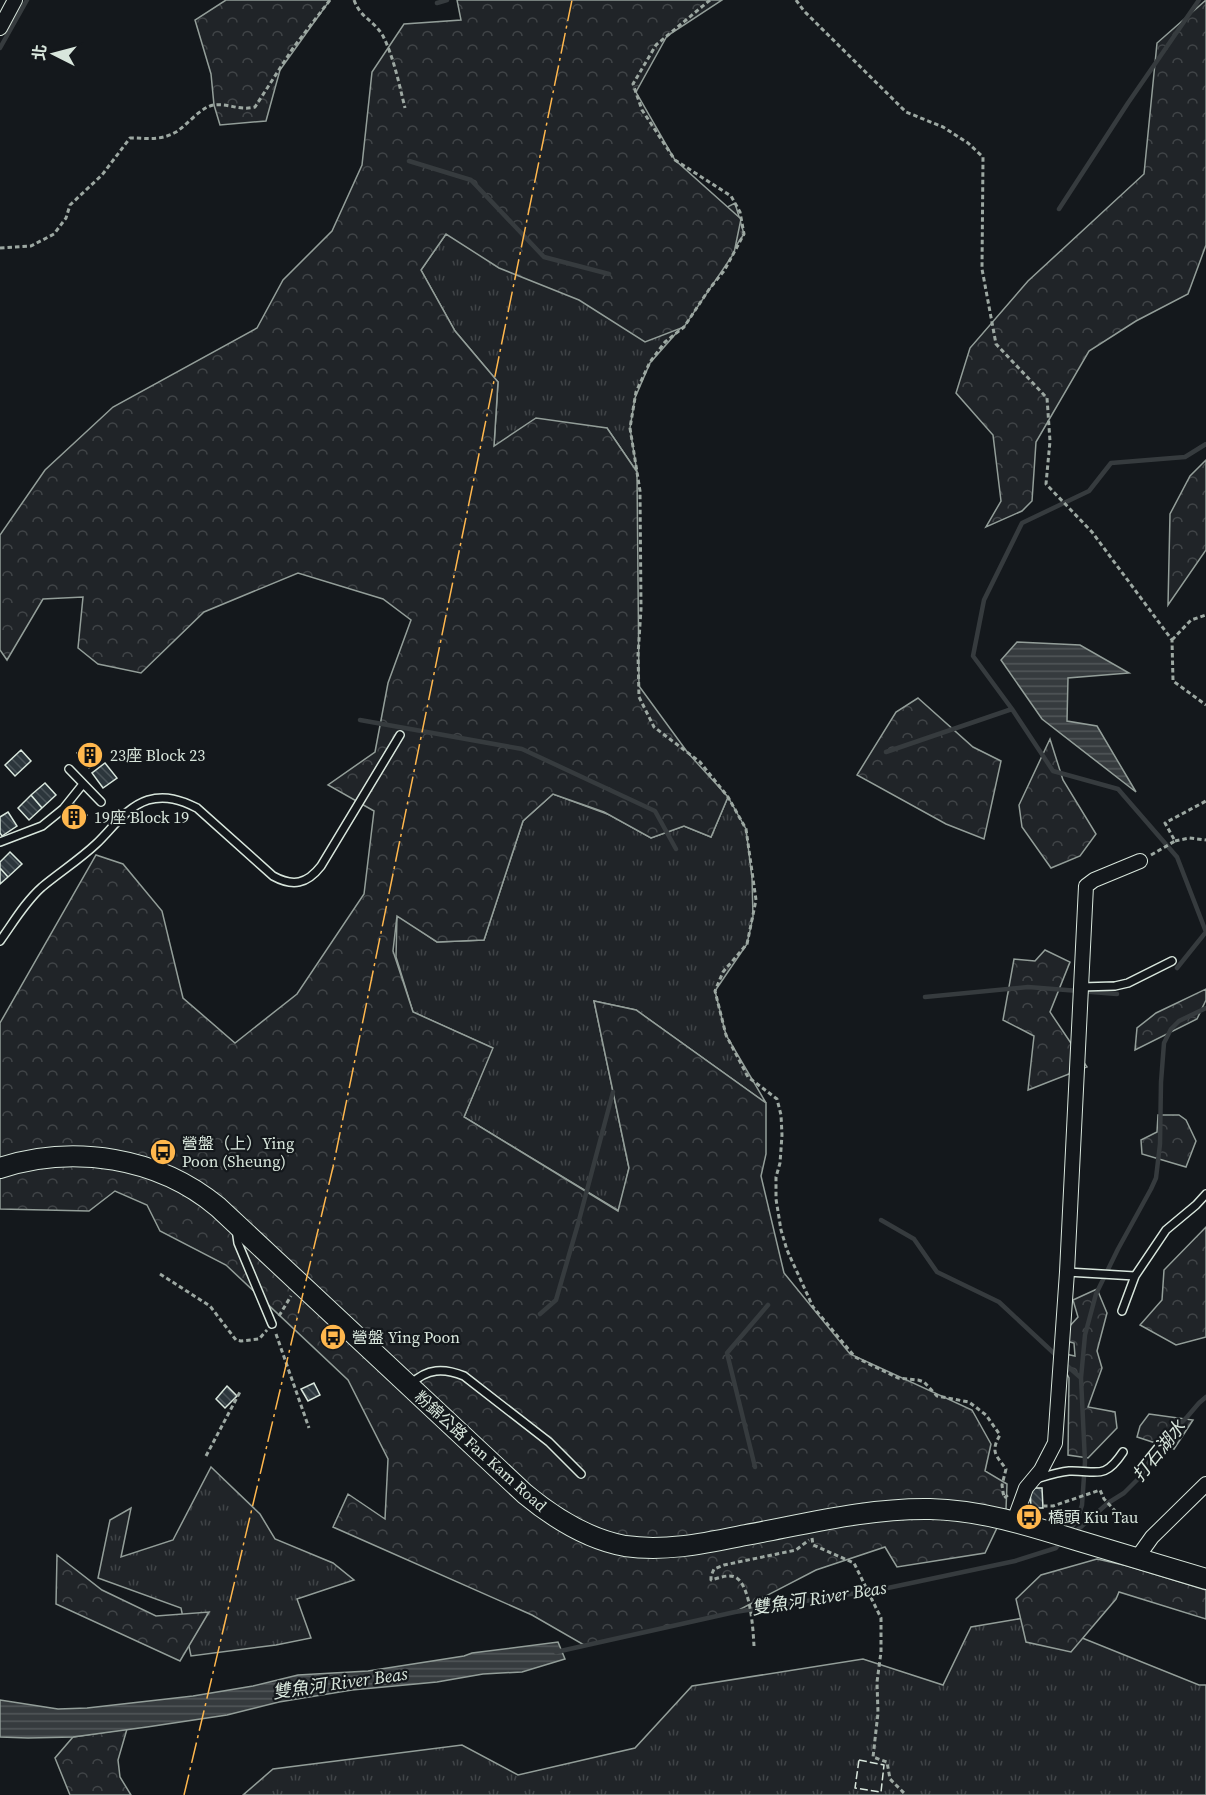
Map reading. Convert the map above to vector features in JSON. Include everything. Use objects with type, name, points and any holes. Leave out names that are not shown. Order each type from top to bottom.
[{"type":"main road","name":"粉錦公路 Fan Kam Road","points":[[0,1168],[37,1158],[98,1158],[152,1170],[186,1185],[209,1200],[238,1226],[533,1501],[577,1530],[606,1541],[624,1546],[664,1548],[689,1546],[840,1517],[931,1509],[1014,1521],[1206,1579]]},
{"type":"street","points":[[0,28],[15,0]]},
{"type":"street","points":[[1014,1521],[1026,1488],[1041,1470],[1054,1443],[1067,1272],[1086,886],[1094,880],[1140,861]]},
{"type":"street","points":[[1137,1558],[1152,1537],[1206,1484]]},
{"type":"lane","points":[[0,941],[40,889],[95,845],[135,806],[154,799],[173,798],[197,808],[273,876],[283,882],[304,881],[314,875],[321,866],[400,735]]},
{"type":"lane","points":[[69,769],[101,802]]},
{"type":"lane","points":[[0,842],[42,826],[63,809],[83,784]]},
{"type":"lane","points":[[1081,987],[1115,986],[1128,983],[1172,961]]},
{"type":"lane","points":[[1122,1311],[1135,1276],[1166,1230],[1206,1194]]},
{"type":"lane","points":[[238,1226],[235,1234],[238,1243],[272,1324]]},
{"type":"lane","points":[[1067,1272],[1135,1276]]},
{"type":"lane","points":[[409,1386],[421,1375],[431,1371],[445,1370],[464,1376],[549,1442],[581,1474]]},
{"type":"lane","points":[[1030,1481],[1069,1471],[1100,1473],[1112,1465],[1123,1452]]},
{"type":"path","points":[[0,248],[31,246],[54,234],[66,218],[70,205],[102,175],[130,138],[156,140],[175,132],[205,108],[214,105],[244,110],[255,107],[293,48],[330,0]]},
{"type":"path","points":[[354,0],[358,11],[375,24],[383,37],[392,58],[405,108]]},
{"type":"path","points":[[710,0],[656,45],[633,84],[642,110],[675,160],[731,196],[740,212],[744,234],[724,271],[684,327],[665,342],[650,362],[636,392],[630,428],[640,491],[639,697],[654,727],[700,762],[728,797],[746,830],[756,900],[747,944],[723,972],[715,991],[726,1035],[748,1077],[777,1099],[782,1135],[780,1163],[776,1177],[776,1199],[781,1230],[787,1250],[813,1307],[855,1357],[898,1378],[924,1382],[937,1396],[969,1402],[986,1415],[1000,1436],[994,1446],[995,1454],[1006,1469],[1002,1485],[1004,1498],[1020,1485],[1030,1481]]},
{"type":"path","points":[[796,0],[804,11],[906,112],[944,127],[968,143],[983,157],[982,269],[996,344],[1047,398],[1050,441],[1046,484],[1092,532],[1172,640],[1173,681],[1206,705]]},
{"type":"path","points":[[1172,640],[1191,621],[1206,615]]},
{"type":"path","points":[[1175,842],[1165,823],[1206,801]]},
{"type":"path","points":[[1140,861],[1175,842],[1189,838],[1206,840]]},
{"type":"path","points":[[160,1274],[210,1306],[236,1340],[259,1339],[272,1324],[309,1428]]},
{"type":"path","points":[[280,1316],[292,1295]]},
{"type":"path","points":[[206,1456],[241,1390]]},
{"type":"path","points":[[1043,1506],[1053,1506],[1101,1490],[1104,1499],[1117,1513]]},
{"type":"path","points":[[754,1646],[746,1590],[734,1576],[711,1580],[714,1569],[724,1564],[796,1550],[813,1538],[813,1545],[854,1563],[881,1618],[881,1652],[877,1682],[878,1713],[873,1756],[886,1762],[890,1779],[906,1795]]},
{"type":"green space","points":[[226,0],[330,0],[280,70],[266,121],[220,125],[214,105],[211,74],[195,20]]},
{"type":"green space","points":[[457,0],[722,0],[667,36],[636,92],[675,160],[741,219],[734,253],[684,327],[645,342],[579,300],[499,268],[446,234],[421,270],[455,331],[498,382],[494,446],[536,418],[607,428],[637,472],[639,686],[688,753],[728,797],[711,837],[684,826],[651,838],[604,812],[553,794],[523,821],[484,940],[437,942],[397,916],[393,951],[413,1012],[493,1048],[464,1117],[618,1211],[629,1168],[594,1001],[636,1010],[766,1103],[766,1154],[761,1176],[784,1273],[850,1354],[972,1410],[991,1444],[985,1471],[1007,1484],[1006,1509],[985,1553],[897,1567],[885,1547],[816,1570],[735,1612],[584,1645],[532,1615],[333,1527],[348,1494],[385,1519],[388,1459],[348,1380],[226,1265],[160,1231],[147,1205],[115,1191],[89,1211],[0,1209],[0,1023],[96,855],[123,864],[162,911],[183,998],[235,1043],[297,994],[364,894],[374,811],[328,785],[375,752],[388,683],[411,620],[383,599],[298,573],[204,612],[141,673],[98,664],[78,648],[83,597],[43,599],[7,660],[0,650],[0,535],[45,470],[113,407],[257,328],[283,280],[332,231],[362,165],[372,72],[404,24],[461,20]]},
{"type":"green space","points":[[1206,0],[1206,245],[1188,294],[1136,321],[1089,351],[1036,442],[1032,501],[1022,511],[986,527],[1001,501],[993,435],[956,393],[970,348],[1028,281],[1144,174],[1157,43]]},
{"type":"green space","points":[[735,203],[744,234],[679,330],[650,363],[635,398],[630,428],[637,472],[607,428],[494,446],[498,382],[455,331],[421,270],[446,234],[650,247]]},
{"type":"green space","points":[[1206,460],[1206,550],[1168,605],[1170,514],[1190,476]]},
{"type":"green space","points":[[918,698],[973,747],[1001,761],[984,839],[946,824],[857,775],[896,712]]},
{"type":"green space","points":[[1050,739],[1063,780],[1096,834],[1080,856],[1051,868],[1022,827],[1019,805]]},
{"type":"green space","points":[[553,794],[610,815],[651,838],[684,826],[711,837],[728,797],[746,829],[752,878],[753,917],[747,944],[715,991],[726,1035],[766,1103],[636,1010],[594,1001],[629,1168],[619,1211],[464,1117],[492,1048],[413,1012],[396,957],[397,915],[437,942],[484,940],[523,821]]},
{"type":"green space","points":[[1045,950],[1070,962],[1050,1012],[1087,1067],[1028,1090],[1034,1036],[1003,1020],[1014,959],[1035,961]]},
{"type":"green space","points":[[1206,989],[1206,1000],[1197,1019],[1135,1050],[1137,1028],[1156,1013]]},
{"type":"green space","points":[[1158,1115],[1179,1115],[1186,1120],[1196,1141],[1186,1167],[1142,1154],[1141,1140],[1157,1132]]},
{"type":"green space","points":[[1206,1227],[1206,1337],[1176,1345],[1140,1325],[1162,1300],[1164,1270]]},
{"type":"green space","points":[[1097,1289],[1107,1313],[1097,1351],[1102,1368],[1088,1407],[1115,1412],[1117,1428],[1088,1458],[1068,1455],[1069,1378],[1056,1352],[1075,1356],[1074,1343],[1058,1339],[1078,1317],[1073,1300]]},
{"type":"green space","points":[[1149,1414],[1193,1420],[1174,1449],[1137,1437],[1140,1426]]},
{"type":"green space","points":[[211,1467],[260,1514],[275,1539],[333,1563],[354,1580],[297,1599],[311,1638],[191,1656],[181,1608],[98,1578],[110,1520],[131,1508],[121,1557],[173,1540]]},
{"type":"green space","points":[[57,1555],[102,1590],[156,1616],[209,1612],[180,1661],[56,1604]]},
{"type":"green space","points":[[1097,1559],[1206,1590],[1206,1619],[1119,1592],[1116,1599],[1071,1652],[1026,1642],[1016,1599],[1041,1575]]},
{"type":"green space","points":[[1030,1617],[1199,1685],[1206,1685],[1206,1795],[243,1795],[273,1769],[462,1745],[518,1775],[635,1748],[692,1686],[863,1659],[943,1685],[971,1627]]},
{"type":"green space","points":[[127,1729],[118,1760],[120,1777],[131,1795],[70,1795],[55,1758],[73,1737]]},
{"type":"water","points":[[1017,642],[1080,645],[1129,673],[1068,678],[1067,721],[1097,726],[1136,792],[1042,719],[1001,660]]},
{"type":"water","points":[[558,1642],[565,1659],[522,1672],[483,1674],[437,1682],[352,1690],[279,1702],[227,1715],[73,1737],[0,1737],[0,1700],[58,1709],[87,1708],[193,1696],[253,1686],[298,1675],[368,1671],[472,1653]]},
{"type":"building","name":"23座 Block 23","points":[[91,743],[102,758],[89,768],[77,753]]},
{"type":"building","points":[[21,750],[31,761],[15,776],[5,765]]},
{"type":"building","points":[[105,763],[117,778],[103,788],[92,773]]},
{"type":"building","points":[[45,783],[56,795],[42,808],[31,795]]},
{"type":"building","points":[[31,795],[42,808],[29,820],[18,808]]},
{"type":"building","name":"19座 Block 19","points":[[74,804],[87,815],[75,829],[62,819]]},
{"type":"building","points":[[8,812],[17,826],[2,836],[0,817]]},
{"type":"building","points":[[10,852],[22,864],[8,877],[0,868],[0,862]]},
{"type":"building","points":[[0,868],[8,877],[0,884]]},
{"type":"building","points":[[314,1383],[320,1395],[308,1401],[301,1389]]},
{"type":"building","points":[[227,1386],[237,1396],[225,1408],[216,1399]]},
{"type":"building","points":[[1030,1488],[1042,1488],[1043,1508],[1031,1508]]},
{"type":"waterway","points":[[0,48],[27,0]]},
{"type":"waterway","points":[[437,3],[447,0]]},
{"type":"waterway","points":[[1059,209],[1199,0]]},
{"type":"waterway","points":[[409,161],[471,180],[544,257],[609,274]]},
{"type":"waterway","points":[[1177,968],[1206,932],[1177,857],[1118,789],[1053,771],[973,656],[984,600],[1022,523],[1089,491],[1111,463],[1185,457],[1206,444]]},
{"type":"waterway","points":[[886,752],[1012,709]]},
{"type":"waterway","points":[[360,720],[522,749],[655,811],[676,849]]},
{"type":"waterway","points":[[925,997],[1028,987],[1117,994]]},
{"type":"waterway","name":"雙魚河 River Beas","points":[[1068,1532],[1077,1520],[1082,1505],[1085,1462],[1081,1378],[1085,1335],[1096,1294],[1156,1178],[1160,1144],[1164,1043],[1171,1029],[1179,1021],[1206,1008]]},
{"type":"waterway","points":[[540,1314],[556,1300],[613,1092]]},
{"type":"waterway","points":[[881,1220],[914,1239],[937,1272],[999,1302],[1058,1357]]},
{"type":"waterway","points":[[755,1467],[727,1353],[768,1305]]},
{"type":"waterway","points":[[1064,1363],[1081,1378]]},
{"type":"waterway","name":"打石湖水","points":[[1074,1533],[1139,1478],[1161,1443],[1206,1397]]},
{"type":"waterway","name":"雙魚河 River Beas","points":[[556,1652],[735,1612],[883,1589],[1015,1561],[1056,1548],[1061,1541]]},
{"type":"fence","points":[[859,1760],[884,1765],[881,1792],[855,1788],[859,1760]]},
{"type":"power","points":[[184,1795],[333,1167],[572,0]]},
{"type":"place","name":"23座 Block 23","points":[[90,755]]},
{"type":"place","name":"19座 Block 19","points":[[74,817]]},
{"type":"place","name":"營盤（上）Ying Poon (Sheung)","points":[[163,1152]]},
{"type":"place","name":"營盤 Ying Poon","points":[[333,1337]]},
{"type":"place","name":"橋頭 Kiu Tau","points":[[1029,1517]]}]
